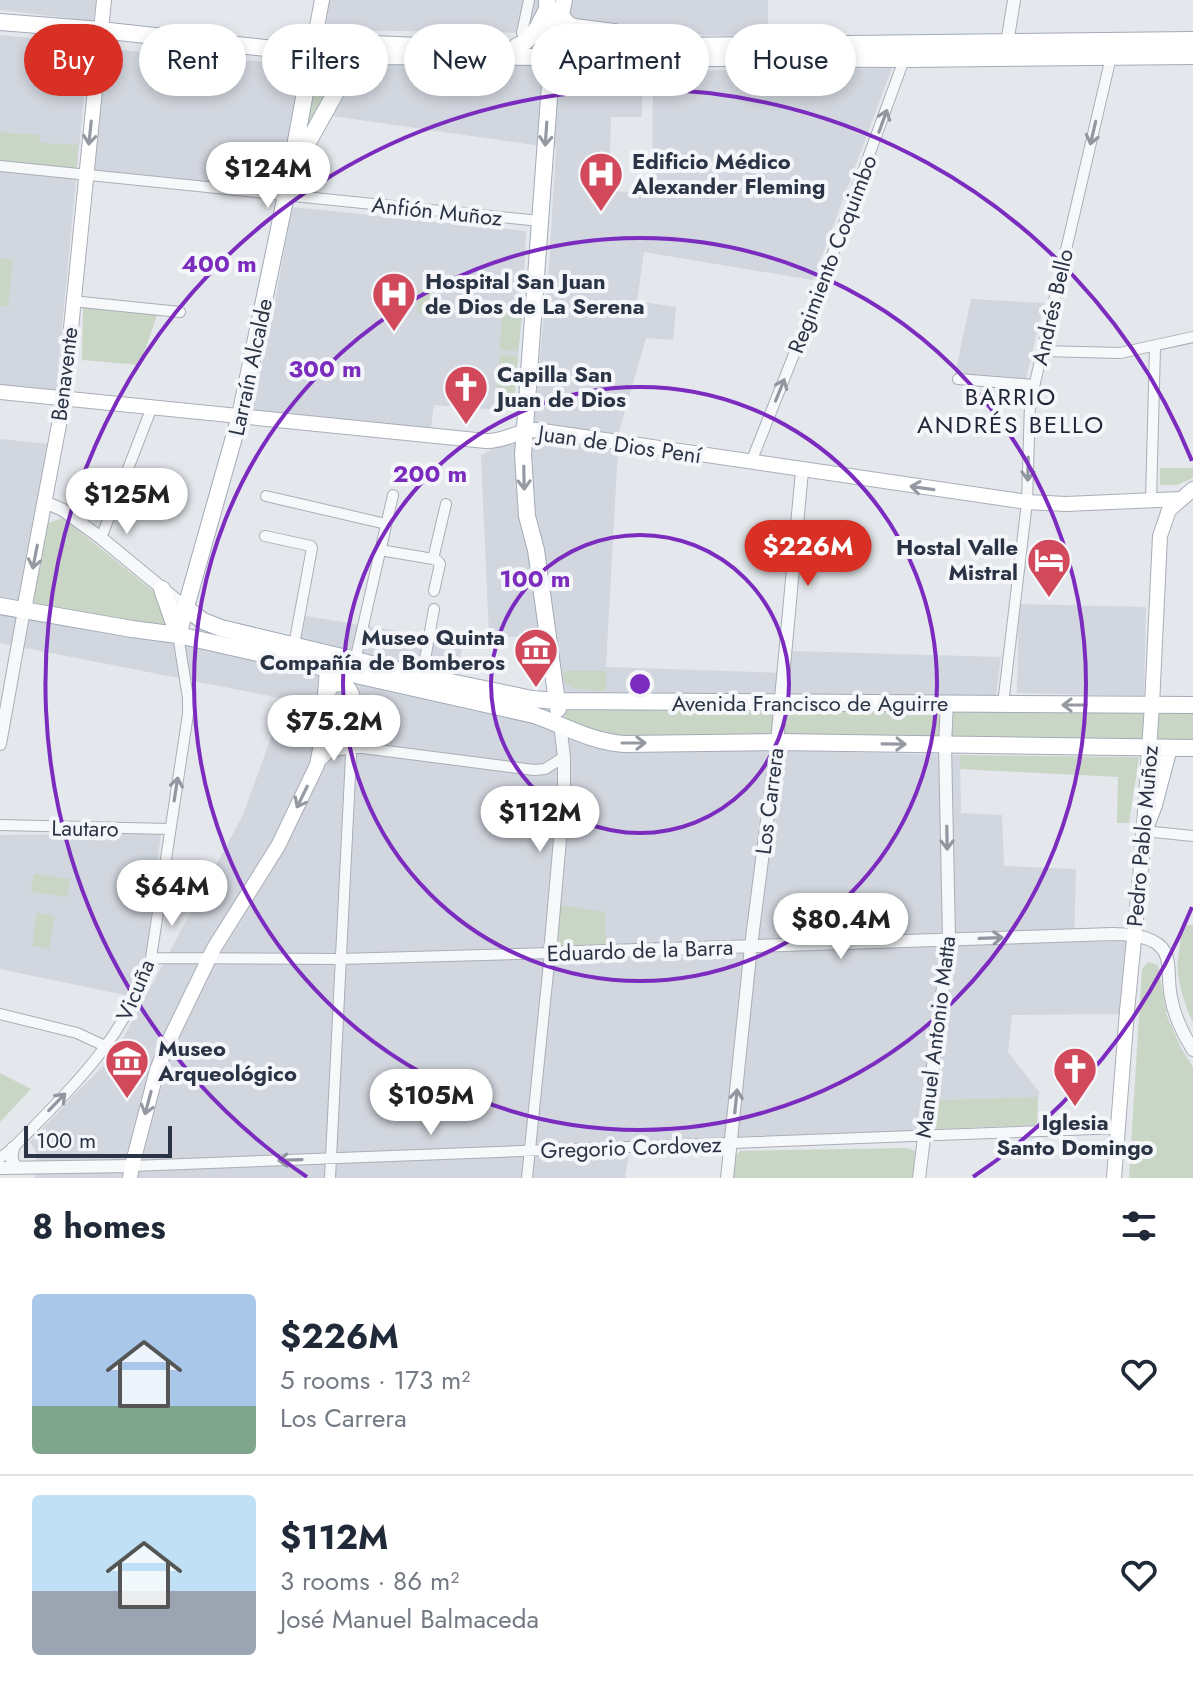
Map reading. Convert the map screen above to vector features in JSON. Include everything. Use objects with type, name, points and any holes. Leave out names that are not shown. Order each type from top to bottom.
[{"type":"main road","name":"Benavente","points":[[101,24],[104,0]]},
{"type":"main road","name":"Larraín Alcalde","points":[[317,24],[322,0]]},
{"type":"main road","points":[[388,47],[446,47],[520,40],[533,36],[554,6],[568,24]]},
{"type":"main road","points":[[0,12],[93,24]]},
{"type":"main road","points":[[0,22],[67,24]]},
{"type":"main road","points":[[123,27],[262,42]]},
{"type":"main road","points":[[520,40],[531,43]]},
{"type":"main road","points":[[709,50],[1006,50],[1193,40]]},
{"type":"main road","points":[[709,47],[904,51]]},
{"type":"main road","points":[[1006,50],[1111,57],[1193,56]]},
{"type":"main road","points":[[388,55],[531,51]]},
{"type":"main road","name":"Benavente","points":[[24,610],[64,398],[94,96]]},
{"type":"main road","name":"Larraín Alcalde","points":[[178,635],[240,416],[304,96]]},
{"type":"main road","points":[[290,176],[334,96]]},
{"type":"main road","points":[[549,96],[523,455],[525,508],[536,550],[560,724]]},
{"type":"main road","name":"Juan de Dios Pení","points":[[0,392],[494,442],[525,430],[1027,502],[1066,504],[1186,499]]},
{"type":"main road","points":[[1186,499],[1193,489]]},
{"type":"main road","name":"Pedro Pablo Muñoz","points":[[1114,1178],[1144,831],[1160,536],[1169,510],[1186,499]]},
{"type":"main road","points":[[1151,500],[1160,536]]},
{"type":"main road","points":[[162,589],[178,635]]},
{"type":"main road","points":[[0,606],[178,635],[327,667],[352,664]]},
{"type":"main road","name":"Avenida Francisco de Aguirre","points":[[186,608],[212,625],[294,645],[534,715],[606,742],[1193,748]]},
{"type":"main road","name":"Avenida Francisco de Aguirre","points":[[352,664],[532,699],[558,701],[1193,705]]},
{"type":"main road","points":[[131,1172],[160,1059],[209,958],[272,857],[317,765],[327,667]]},
{"type":"main road","points":[[325,697],[332,686],[344,684],[349,687],[353,699]]},
{"type":"main road","points":[[322,728],[327,740],[339,744],[349,738],[351,731]]},
{"type":"main road","points":[[1144,831],[1169,748]]},
{"type":"street","points":[[520,40],[529,0]]},
{"type":"street","points":[[1006,50],[1014,0]]},
{"type":"street","name":"Regimiento Coquimbo","points":[[751,462],[820,289],[904,51]]},
{"type":"street","name":"Andrés Bello","points":[[1003,704],[1027,502],[1030,404],[1111,57]]},
{"type":"street","name":"Anfión Muñoz","points":[[0,166],[540,221]]},
{"type":"street","points":[[72,301],[180,312]]},
{"type":"street","points":[[1042,351],[1120,353],[1193,337]]},
{"type":"street","points":[[1151,500],[1155,347]]},
{"type":"street","points":[[958,379],[1034,385]]},
{"type":"street","points":[[101,538],[152,407]]},
{"type":"street","name":"Los Carrera","points":[[727,1178],[751,946],[777,742],[802,471]]},
{"type":"street","points":[[330,1178],[353,699],[352,664],[393,495]]},
{"type":"street","points":[[266,496],[386,524]]},
{"type":"street","name":"Avenida Francisco de Aguirre","points":[[45,502],[71,515],[186,608]]},
{"type":"street","points":[[433,559],[446,504]]},
{"type":"street","points":[[265,536],[312,548],[294,645]]},
{"type":"street","points":[[380,550],[438,561],[434,591]]},
{"type":"street","points":[[422,676],[434,609]]},
{"type":"street","name":"Benavente","points":[[0,744],[24,610]]},
{"type":"street","name":"Vicuña","points":[[0,1158],[92,1066],[107,1047],[145,976],[151,958],[188,705],[178,635]]},
{"type":"street","name":"Manuel Antonio Matta","points":[[919,1178],[949,939],[947,704]]},
{"type":"street","points":[[527,1178],[564,794],[560,724]]},
{"type":"street","points":[[317,765],[330,752],[350,748],[534,770],[545,769],[564,757]]},
{"type":"street","name":"Lautaro","points":[[0,825],[169,829]]},
{"type":"street","points":[[1144,831],[1193,836]]},
{"type":"street","points":[[1134,935],[1153,941],[1165,952],[1175,1013],[1193,1050]]},
{"type":"street","name":"Eduardo de la Barra","points":[[151,958],[340,959],[1134,935]]},
{"type":"street","points":[[0,1014],[83,1035],[107,1047]]},
{"type":"street","name":"Gregorio Cordovez","points":[[0,1168],[131,1172],[332,1158],[1119,1128]]},
{"type":"street","points":[[13,1148],[13,1165],[19,1168]]},
{"type":"shaded area","points":[[0,0],[96,0],[93,21],[0,10]]},
{"type":"shaded area","points":[[329,0],[768,0],[768,24],[725,24],[725,35],[709,35],[709,24],[531,24],[531,33],[515,33],[515,24],[404,24],[404,31],[388,31],[388,24],[326,24]]},
{"type":"shaded area","points":[[0,35],[24,37],[24,96],[84,96],[56,390],[0,386]]},
{"type":"shaded area","points":[[123,50],[139,52],[139,96],[246,96],[246,60],[262,62],[262,96],[297,96],[279,192],[93,175],[102,96],[123,96]]},
{"type":"shaded area","points":[[515,63],[531,63],[531,96],[642,96],[642,117],[611,117],[609,191],[652,193],[653,96],[709,96],[709,70],[725,70],[725,96],[856,96],[856,68],[892,68],[813,280],[644,252],[637,301],[676,307],[673,340],[646,338],[619,432],[606,667],[788,673],[791,651],[1001,657],[995,703],[558,694],[563,729],[623,747],[960,755],[961,813],[1002,815],[1004,866],[1076,869],[1074,942],[1126,941],[1119,1014],[1012,1015],[1008,1052],[1040,1093],[1038,1097],[921,1099],[916,1132],[748,1136],[630,1147],[625,1178],[35,1178],[36,1152],[30,1142],[113,1057],[243,815],[285,699],[0,643],[0,611],[170,638],[295,665],[306,616],[463,642],[456,678],[548,695],[541,636],[489,637],[481,455],[533,426],[549,266],[556,148],[332,116],[344,96],[388,96],[388,64],[404,64],[404,96],[515,96]]},
{"type":"shaded area","name":"Hospital San Juan de Dios de La Serena","points":[[292,207],[526,231],[513,411],[434,405],[430,435],[251,414]]},
{"type":"shaded area","points":[[971,299],[1044,303],[1026,379],[955,374]]},
{"type":"shaded area","points":[[0,439],[49,444],[21,607],[0,602]]},
{"type":"shaded area","points":[[1019,604],[1146,607],[1144,696],[1017,693]]},
{"type":"shaded area","points":[[161,833],[145,964],[134,997],[0,969],[0,835]]},
{"type":"green space","points":[[308,96],[338,96],[295,161]]},
{"type":"green space","points":[[0,132],[38,135],[41,143],[78,145],[76,170],[0,163]]},
{"type":"green space","points":[[0,258],[13,259],[8,306],[0,306]]},
{"type":"green space","points":[[418,290],[438,290],[436,314],[417,313]]},
{"type":"green space","points":[[83,308],[158,312],[140,365],[82,360]]},
{"type":"green space","points":[[502,312],[522,314],[518,351],[500,350]]},
{"type":"green space","points":[[500,354],[518,357],[513,411],[495,410]]},
{"type":"green space","points":[[1160,468],[1193,468],[1193,478],[1177,485],[1160,485]]},
{"type":"green space","points":[[63,518],[159,596],[167,627],[36,608],[33,598],[48,523]]},
{"type":"green space","points":[[563,671],[606,671],[606,691],[576,689],[565,684]]},
{"type":"green space","points":[[562,704],[1193,712],[1193,744],[611,735],[574,724],[563,715]]},
{"type":"green space","points":[[960,755],[1139,757],[1129,823],[1117,823],[1118,777],[960,769]]},
{"type":"green space","points":[[34,874],[70,879],[67,897],[31,892]]},
{"type":"green space","points":[[560,905],[605,912],[606,946],[568,950],[558,943]]},
{"type":"green space","points":[[37,913],[55,916],[49,949],[32,946]]},
{"type":"green space","points":[[1193,925],[1193,1023],[1177,967],[1182,928]]},
{"type":"green space","points":[[1148,962],[1158,965],[1167,1016],[1193,1067],[1193,1178],[1129,1178],[1142,969]]},
{"type":"green space","points":[[0,1073],[31,1089],[0,1122]]},
{"type":"green space","points":[[1038,1097],[1037,1125],[936,1129],[939,1100]]},
{"type":"green space","points":[[907,1148],[915,1151],[913,1178],[733,1178],[735,1156],[740,1151]]},
{"type":"place","name":"Edificio Médico Alexander Fleming","points":[[601,213]]},
{"type":"place","name":"Hospital San Juan de Dios de La Serena","points":[[394,333]]},
{"type":"place","name":"Capilla San Juan de Dios","points":[[466,426]]},
{"type":"place","name":"Hostal Valle Mistral","points":[[1049,599]]},
{"type":"place","name":"Museo Quinta Compañía de Bomberos","points":[[536,689]]},
{"type":"place","name":"Museo Arqueológico","points":[[127,1100]]},
{"type":"place","name":"Iglesia Santo Domingo","points":[[1075,1108]]},
{"type":"district","name":"BARRIO ANDRÉS BELLO","points":[[1011,411]]}]
